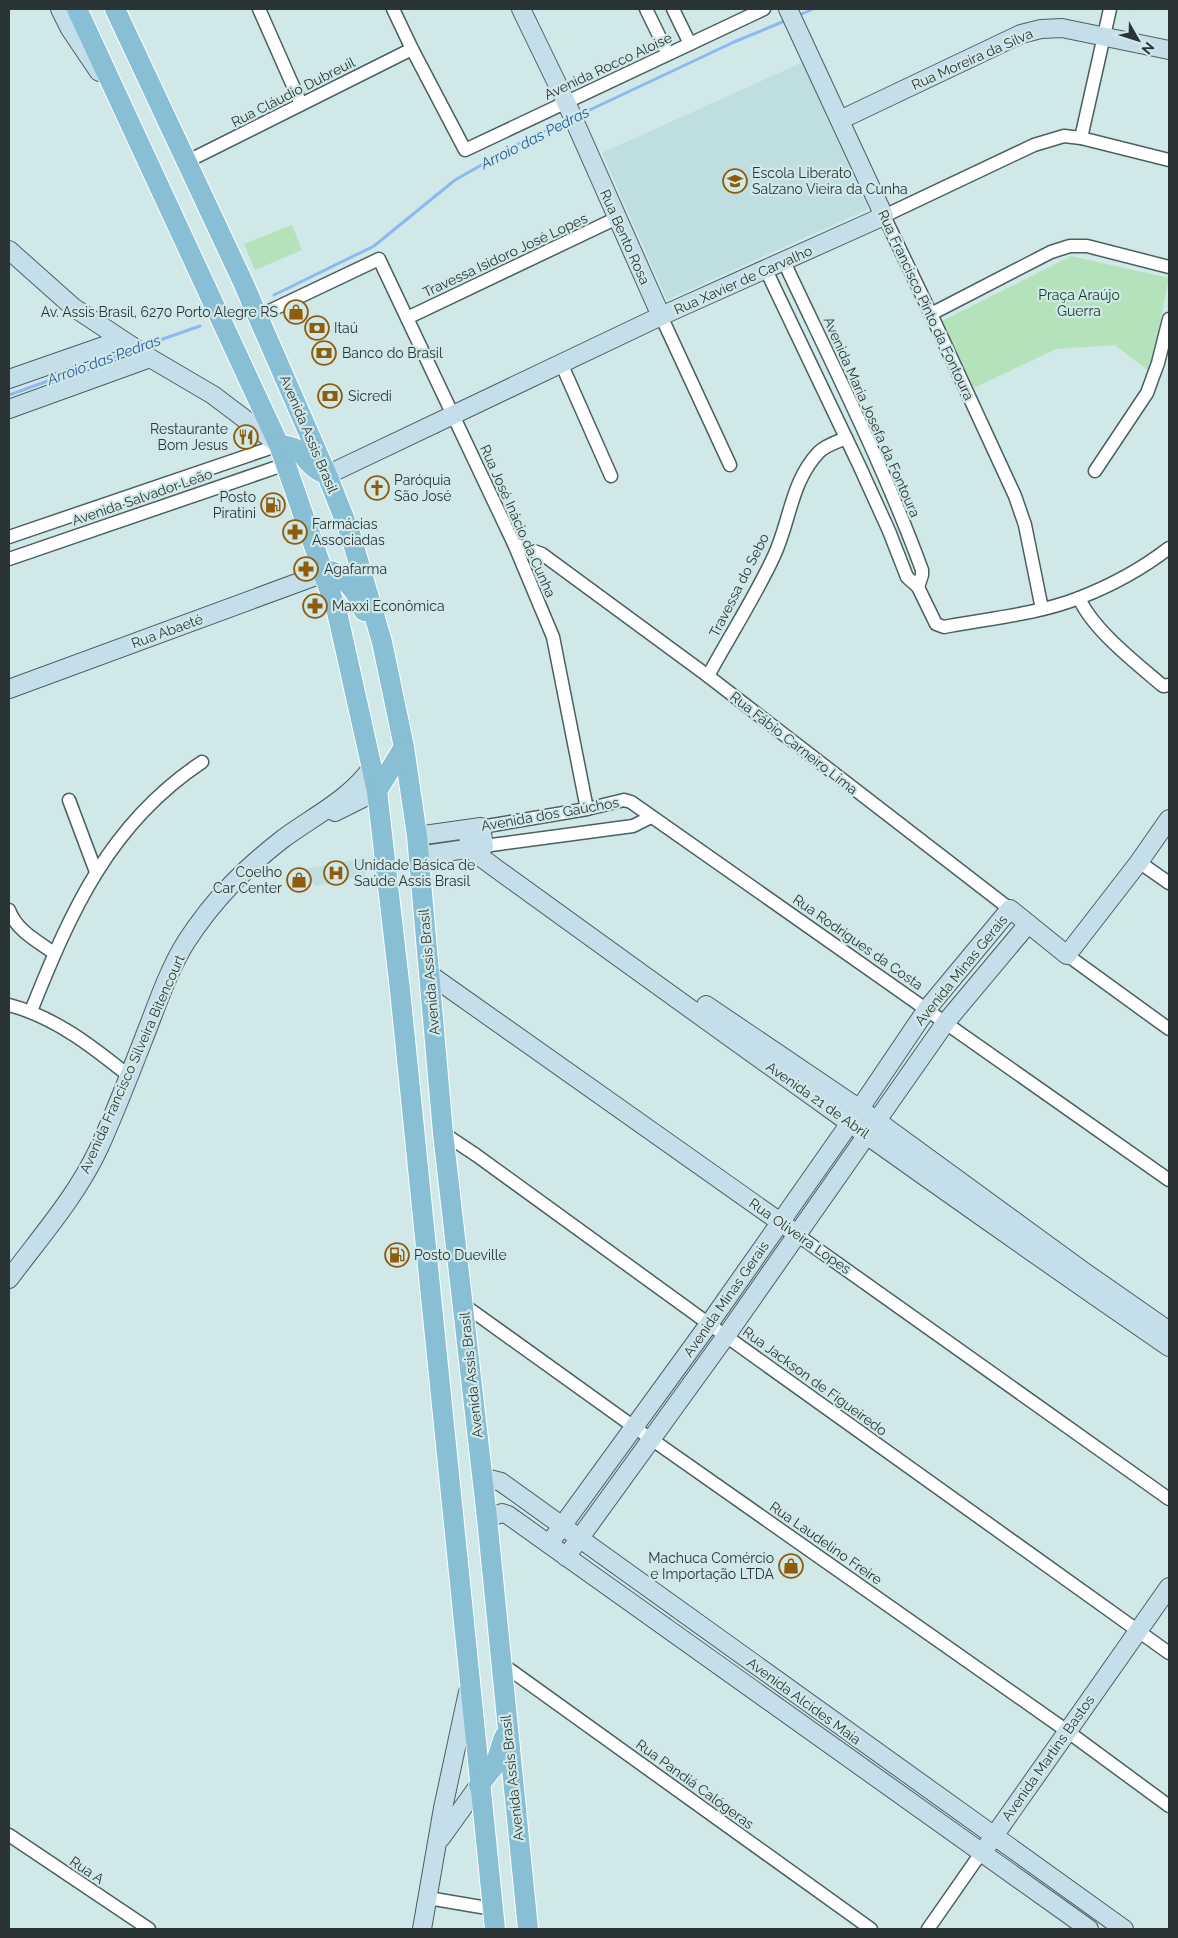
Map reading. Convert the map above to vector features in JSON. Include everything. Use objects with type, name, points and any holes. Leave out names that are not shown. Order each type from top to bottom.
[{"type":"main road","points":[[77,9],[279,444],[338,612],[372,767],[377,791],[393,927],[453,1501],[479,1785],[495,1929]]},
{"type":"main road","name":"Avenida Assis Brasil","points":[[115,9],[188,161],[259,316],[327,475],[350,533],[382,642],[404,746],[417,846],[443,1133],[487,1518],[528,1929]]},
{"type":"main road","points":[[279,444],[293,446],[318,471],[327,475]]},
{"type":"main road","points":[[324,572],[334,572],[356,592],[373,635],[382,642]]},
{"type":"main road","points":[[377,791],[404,746]]},
{"type":"main road","points":[[393,927],[417,963],[429,974]]},
{"type":"main road","points":[[453,1501],[482,1477]]},
{"type":"main road","points":[[479,1785],[495,1765],[507,1726]]},
{"type":"street","points":[[60,9],[70,29],[123,107]]},
{"type":"street","points":[[258,9],[301,104]]},
{"type":"street","points":[[393,9],[412,49]]},
{"type":"street","name":"Rua Bento Rosa","points":[[521,9],[730,465]]},
{"type":"street","points":[[646,9],[668,54]]},
{"type":"street","points":[[673,9],[690,44]]},
{"type":"street","name":"Avenida Rocco Aloise","points":[[412,49],[465,150],[764,9]]},
{"type":"street","name":"Rua Francisco Pinto da Fontoura","points":[[788,9],[1015,496],[1024,525],[1042,609]]},
{"type":"street","points":[[1081,138],[1110,9]]},
{"type":"street","name":"Rua Moreira da Silva","points":[[840,120],[1021,34],[1041,29],[1062,28],[1104,35],[1169,50]]},
{"type":"street","name":"Rua Cláudio Dubreuil","points":[[188,161],[412,49]]},
{"type":"street","name":"Rua Xavier de Carvalho","points":[[327,475],[661,316],[784,262],[1034,146],[1064,136],[1081,138],[1169,160]]},
{"type":"street","name":"Travessa Isidoro José Lopes","points":[[406,318],[617,218]]},
{"type":"street","points":[[931,314],[1051,252],[1070,246],[1087,246],[1169,267]]},
{"type":"street","points":[[9,250],[74,307],[124,342],[213,395],[279,444]]},
{"type":"street","name":"Rua José Inácio da Cunha","points":[[259,316],[379,259],[514,544],[553,637],[587,809]]},
{"type":"street","name":"Avenida Maria Josefa da Fontoura","points":[[784,262],[905,523],[922,570],[918,587]]},
{"type":"street","name":"Avenida Maria Josefa da Fontoura","points":[[766,270],[859,465],[889,531],[906,577],[918,587],[934,622],[939,626],[949,626],[1042,609]]},
{"type":"street","points":[[1096,471],[1147,393],[1158,363],[1169,318]]},
{"type":"street","points":[[9,378],[124,342]]},
{"type":"street","points":[[9,409],[147,356]]},
{"type":"street","points":[[561,363],[611,476]]},
{"type":"street","name":"Travessa do Sebo","points":[[708,676],[774,557],[784,530],[793,496],[805,471],[819,452],[826,446],[846,438]]},
{"type":"street","name":"Avenida Salvador Leão","points":[[9,537],[279,444]]},
{"type":"street","points":[[859,465],[876,457]]},
{"type":"street","name":"Avenida Salvador Leão","points":[[9,559],[286,464]]},
{"type":"street","points":[[103,504],[111,523]]},
{"type":"street","points":[[889,531],[905,523]]},
{"type":"street","name":"Rua Fábio Carneiro Lima","points":[[514,544],[542,554],[708,676],[1067,955]]},
{"type":"street","points":[[1042,609],[1079,598],[1122,577],[1169,548]]},
{"type":"street","name":"Rua Abaeté","points":[[9,689],[324,572]]},
{"type":"street","points":[[1079,598],[1083,607],[1100,629],[1161,684],[1169,685]]},
{"type":"street","points":[[31,1010],[66,926],[110,850],[157,796],[202,762]]},
{"type":"street","name":"Avenida Francisco Silveira Bitencourt","points":[[9,1279],[51,1226],[77,1188],[98,1148],[129,1076],[170,969],[186,942],[220,896],[242,871],[357,786],[372,767]]},
{"type":"street","name":"Avenida Francisco Silveira Bitencourt","points":[[286,837],[377,791]]},
{"type":"street","points":[[69,800],[96,872]]},
{"type":"street","name":"Avenida dos Gaúchos","points":[[624,800],[639,807],[652,817],[633,826],[477,847],[417,846],[474,828],[587,809],[624,800]]},
{"type":"street","name":"Rua Rodrigues da Costa","points":[[652,817],[1169,1180]]},
{"type":"street","points":[[1169,819],[1139,862],[1067,955],[1169,1029]]},
{"type":"street","points":[[474,828],[477,847]]},
{"type":"street","name":"Avenida 21 de Abril","points":[[477,847],[720,1023],[871,1127],[1079,1277],[1169,1347]]},
{"type":"street","points":[[1139,862],[1169,883]]},
{"type":"street","name":"Avenida Minas Gerais","points":[[549,1544],[709,1324],[855,1116],[927,1009],[1010,909]]},
{"type":"street","points":[[9,910],[22,930],[54,953]]},
{"type":"street","name":"Avenida Minas Gerais","points":[[566,1557],[726,1336],[946,1022],[1028,924]]},
{"type":"street","name":"Rua Oliveira Lopes","points":[[429,974],[1169,1499]]},
{"type":"street","points":[[9,1005],[31,1010],[89,1044],[129,1076]]},
{"type":"street","name":"Rua Jackson de Figueiredo","points":[[443,1133],[484,1160],[709,1324],[1169,1653]]},
{"type":"street","name":"Avenida 21 de Abril","points":[[1079,1277],[1169,1331]]},
{"type":"street","name":"Rua Laudelino Freire","points":[[464,1305],[634,1427],[1067,1731],[1169,1806]]},
{"type":"street","name":"Avenida Alcides Maia","points":[[482,1477],[501,1482],[1124,1929]]},
{"type":"street","name":"Avenida Alcides Maia","points":[[487,1518],[502,1513],[508,1515],[1089,1929]]},
{"type":"street","name":"Avenida Martins Bastos","points":[[928,1929],[1169,1587]]},
{"type":"street","name":"Rua Pandiá Calógeras","points":[[502,1664],[871,1929]]},
{"type":"street","points":[[422,1929],[437,1843],[470,1682]]},
{"type":"street","points":[[437,1843],[479,1785]]},
{"type":"street","name":"Rua A","points":[[9,1835],[149,1929]]},
{"type":"street","points":[[428,1898],[492,1909]]},
{"type":"shaded area","name":"Escola Liberato Salzano Vieira da Cunha","points":[[803,62],[868,209],[667,300],[602,153]]},
{"type":"shaded area","name":"Unidade Básica de Saúde Assis Brasil","points":[[364,858],[365,876],[315,886],[306,869]]},
{"type":"green space","points":[[292,225],[302,250],[255,270],[244,244]]},
{"type":"green space","name":"Praça Araújo Guerra","points":[[1071,256],[1169,278],[1150,372],[1115,345],[1056,349],[974,388],[942,321]]},
{"type":"waterway","name":"Arroio das Pedras","points":[[797,16],[813,9]]},
{"type":"waterway","name":"Arroio das Pedras","points":[[579,115],[734,42],[787,20]]},
{"type":"waterway","name":"Arroio das Pedras","points":[[274,295],[374,246],[455,180],[520,143],[568,120]]},
{"type":"waterway","name":"Arroio das Pedras","points":[[143,346],[200,326]]},
{"type":"waterway","name":"Arroio das Pedras","points":[[9,395],[128,352]]},
{"type":"place","name":"Escola Liberato Salzano Vieira da Cunha","points":[[735,181]]},
{"type":"place","name":"Av. Assis Brasil, 6270 Porto Alegre RS","points":[[296,312]]},
{"type":"place","name":"Itaú","points":[[317,328]]},
{"type":"place","name":"Banco do Brasil","points":[[324,353]]},
{"type":"place","name":"Sicredi","points":[[330,396]]},
{"type":"place","name":"Restaurante Bom Jesus","points":[[246,437]]},
{"type":"place","name":"Paróquia São José","points":[[377,488]]},
{"type":"place","name":"Posto Piratini","points":[[273,505]]},
{"type":"place","name":"Farmácias Associadas","points":[[295,532]]},
{"type":"place","name":"Agafarma","points":[[306,569]]},
{"type":"place","name":"Maxxi Econômica","points":[[315,606]]},
{"type":"place","name":"Unidade Básica de Saúde Assis Brasil","points":[[336,873]]},
{"type":"place","name":"Coelho Car Center","points":[[299,880]]},
{"type":"place","name":"Posto Dueville","points":[[397,1255]]},
{"type":"place","name":"Machuca Comércio e Importação LTDA","points":[[791,1566]]}]
